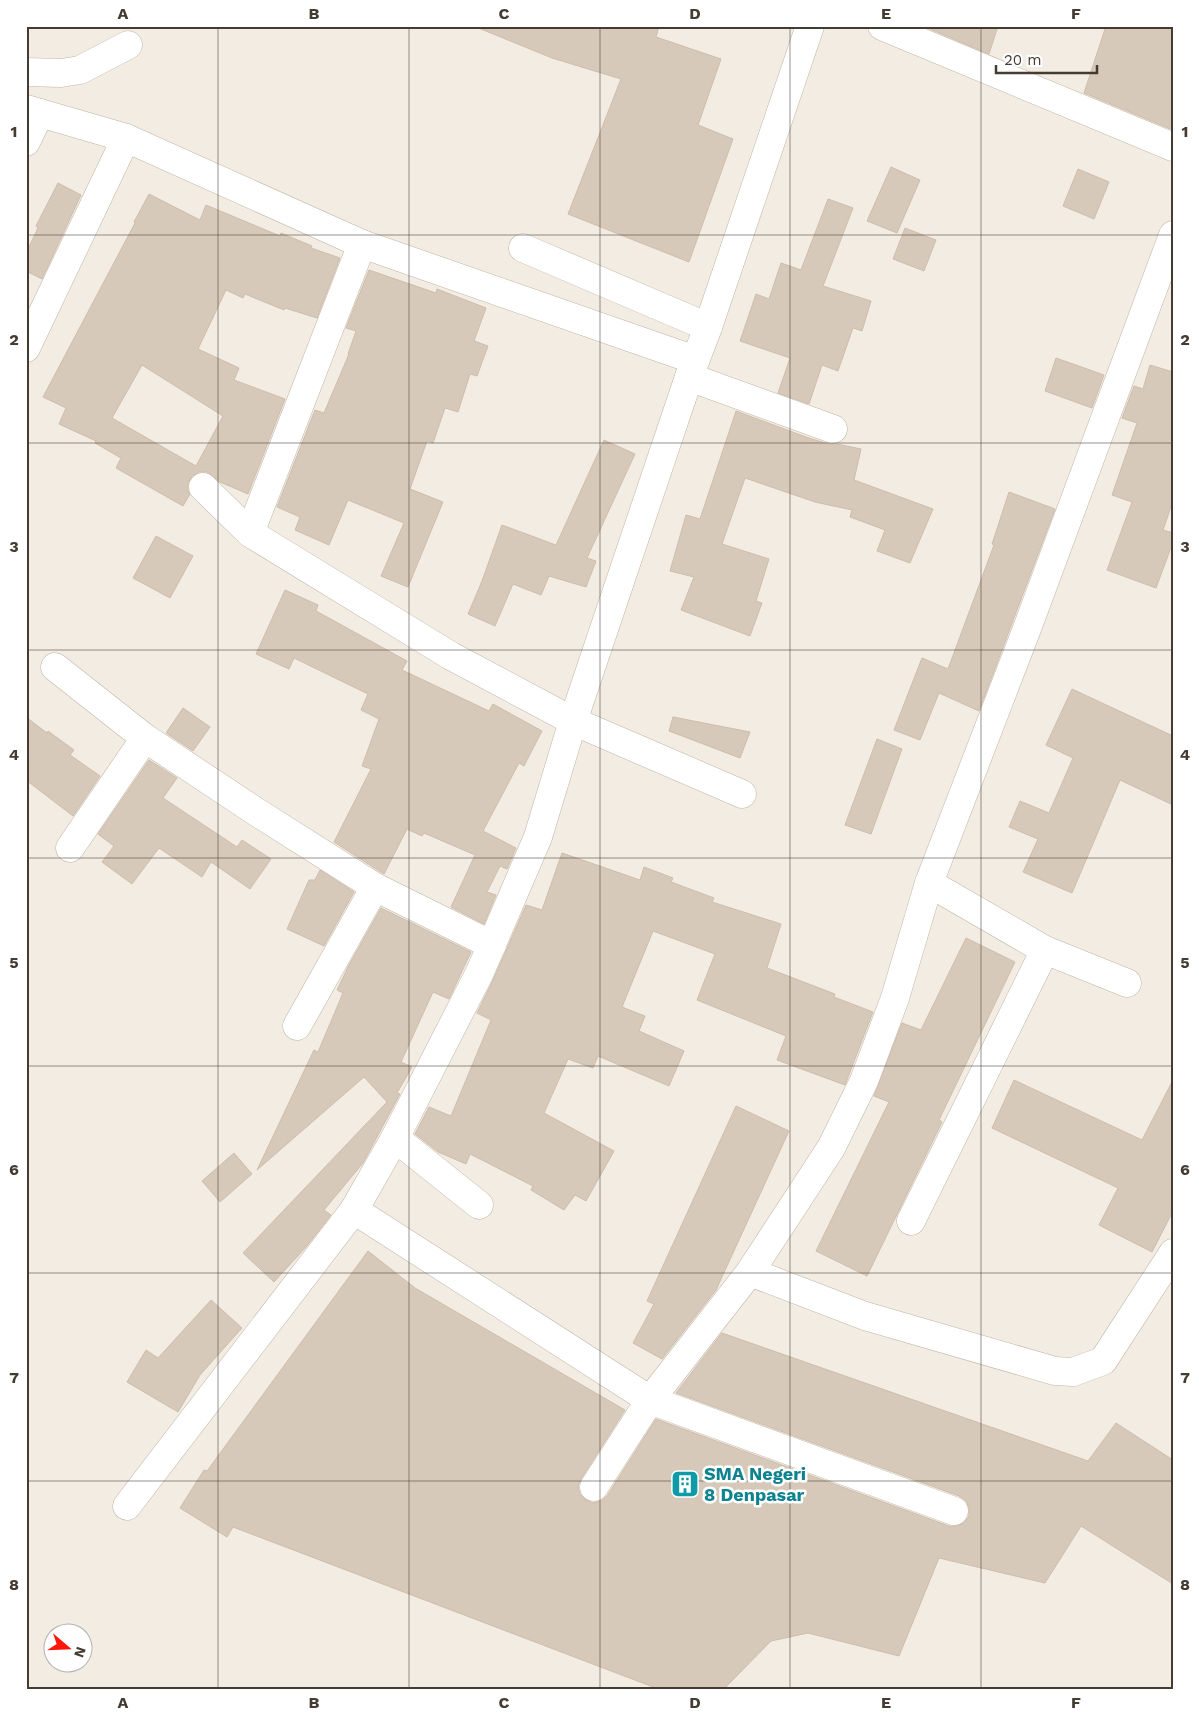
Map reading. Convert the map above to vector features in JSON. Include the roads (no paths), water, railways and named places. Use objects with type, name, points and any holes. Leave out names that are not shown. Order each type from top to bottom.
[{"type":"street","points":[[127,1506],[354,1210],[395,1138],[480,972],[538,837],[573,721],[810,26]]},
{"type":"street","points":[[882,26],[1173,147]]},
{"type":"street","points":[[26,72],[61,73],[80,70],[128,45]]},
{"type":"street","points":[[26,142],[33,111],[126,138],[362,244],[692,368],[833,429]]},
{"type":"street","points":[[26,348],[126,138]]},
{"type":"street","points":[[594,1487],[650,1400],[750,1272],[831,1148],[864,1081],[895,998],[929,884],[1031,617],[1173,235]]},
{"type":"street","points":[[250,533],[362,244]]},
{"type":"street","points":[[523,248],[708,326]]},
{"type":"street","points":[[203,487],[250,533],[451,656],[573,721],[742,794]]},
{"type":"street","points":[[55,666],[145,738],[255,811],[375,887],[492,945]]},
{"type":"street","points":[[70,848],[145,738]]},
{"type":"street","points":[[929,884],[1045,950],[1127,983]]},
{"type":"street","points":[[298,1026],[375,887]]},
{"type":"street","points":[[911,1221],[1045,950]]},
{"type":"street","points":[[395,1138],[479,1205]]},
{"type":"street","points":[[354,1210],[650,1400],[954,1511]]},
{"type":"street","points":[[750,1272],[866,1316],[1055,1371],[1073,1372],[1104,1361],[1173,1253]]},
{"type":"place","name":"SMA Negeri 8 Denpasar","points":[[685,1484]]}]
